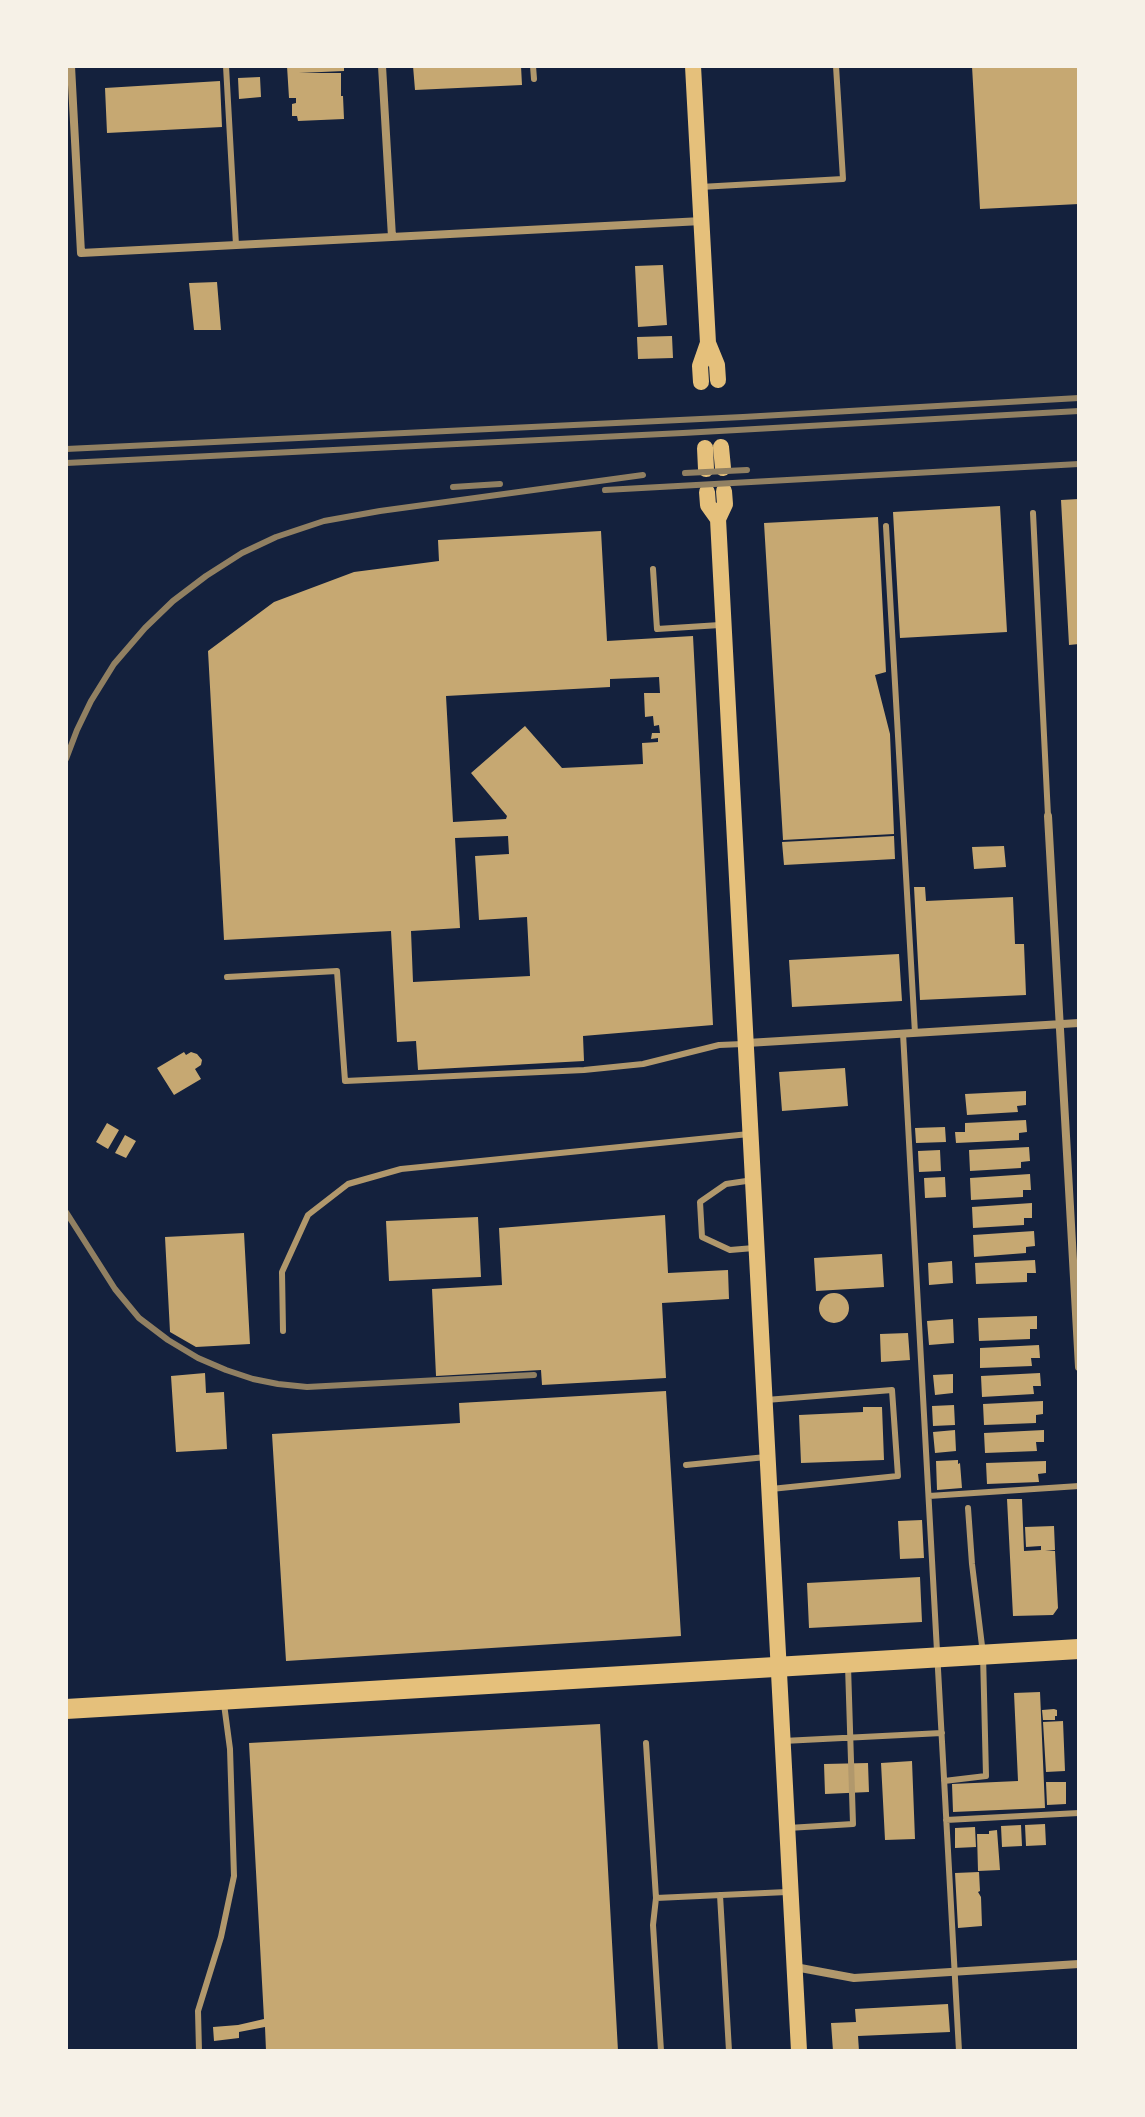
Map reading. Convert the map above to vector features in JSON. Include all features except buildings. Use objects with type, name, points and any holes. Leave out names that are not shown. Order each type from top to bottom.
[{"type":"main road","points":[[693,66],[708,343],[700,366],[709,381]]},
{"type":"main road","points":[[713,447],[714,468]]},
{"type":"main road","points":[[716,491],[708,505],[718,519],[799,2051]]},
{"type":"main road","points":[[66,1709],[1079,1649]]},
{"type":"street","points":[[71,66],[81,253],[702,221]]},
{"type":"street","points":[[382,66],[392,237]]},
{"type":"street","points":[[1048,816],[1079,1367]]},
{"type":"street","points":[[747,1043],[1079,1023]]},
{"type":"street","points":[[795,1967],[854,1978],[1079,1964]]},
{"type":"lane","points":[[226,66],[236,245]]},
{"type":"lane","points":[[533,66],[534,79]]},
{"type":"lane","points":[[700,187],[843,179],[836,66]]},
{"type":"lane","points":[[1033,513],[1048,816]]},
{"type":"lane","points":[[886,526],[915,1033]]},
{"type":"lane","points":[[653,569],[657,629],[724,625]]},
{"type":"lane","points":[[227,977],[337,971],[345,1081],[584,1070],[643,1064],[719,1045],[747,1043]]},
{"type":"lane","points":[[903,1033],[959,2051]]},
{"type":"lane","points":[[283,1331],[282,1272],[308,1215],[348,1184],[401,1169],[751,1134]]},
{"type":"lane","points":[[754,1180],[726,1184],[700,1202],[702,1237],[730,1250],[758,1248]]},
{"type":"lane","points":[[766,1400],[892,1390],[898,1476],[771,1489]]},
{"type":"lane","points":[[686,1465],[769,1456]]},
{"type":"lane","points":[[929,1496],[1079,1486]]},
{"type":"lane","points":[[944,1781],[986,1776],[983,1654],[968,1508]]},
{"type":"lane","points":[[788,1828],[853,1824],[848,1663]]},
{"type":"lane","points":[[199,2051],[198,2011],[221,1937],[234,1876],[230,1749],[224,1700]]},
{"type":"lane","points":[[783,1741],[942,1733]]},
{"type":"lane","points":[[646,1743],[656,1898],[653,1925],[661,2051]]},
{"type":"lane","points":[[946,1820],[1079,1813]]},
{"type":"lane","points":[[656,1898],[791,1892]]},
{"type":"lane","points":[[720,1895],[729,2051]]},
{"type":"railway","points":[[66,449],[1079,398]]},
{"type":"railway","points":[[66,463],[1079,411]]},
{"type":"railway","points":[[605,490],[1079,464]]},
{"type":"railway","points":[[685,473],[747,470]]},
{"type":"railway","points":[[66,759],[91,701],[114,664],[173,601],[242,553],[276,537],[324,521],[643,475]]},
{"type":"railway","points":[[453,487],[500,484]]},
{"type":"railway","points":[[66,1212],[115,1289],[139,1318],[198,1358],[226,1370],[253,1379],[307,1387],[534,1375]]}]
